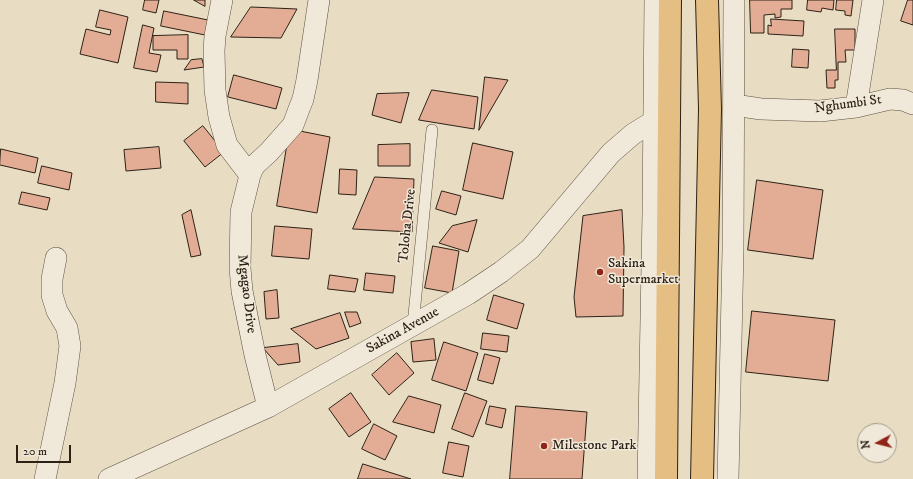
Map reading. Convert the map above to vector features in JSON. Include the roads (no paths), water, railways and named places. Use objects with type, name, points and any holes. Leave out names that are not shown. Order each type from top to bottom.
[{"type":"highway","points":[[666,479],[670,0]]},
{"type":"highway","points":[[702,479],[710,109],[707,0]]},
{"type":"street","points":[[222,0],[218,14],[214,51],[215,90],[219,117],[227,145],[250,175]]},
{"type":"street","name":"Mgagao Drive","points":[[268,407],[255,355],[242,291],[240,268],[241,212],[250,175],[256,164],[293,125],[303,99],[308,80],[319,0]]},
{"type":"street","points":[[648,479],[655,0]]},
{"type":"street","points":[[728,479],[733,250],[734,0]]},
{"type":"street","points":[[856,107],[873,0]]},
{"type":"street","name":"Nghumbi St","points":[[734,105],[761,109],[820,111],[856,107],[890,99],[903,100],[913,104]]},
{"type":"street","name":"Sakina Avenue","points":[[109,479],[268,407],[468,294],[501,272],[530,249],[611,153],[633,134],[654,121]]},
{"type":"street","points":[[45,479],[65,383],[70,346],[67,328],[57,311],[52,295],[52,279],[56,258]]},
{"type":"lane","name":"Toloha Drive","points":[[413,325],[432,130]]},
{"type":"place","name":"Sakina Supermarket","points":[[600,272]]},
{"type":"place","name":"Milestone Park","points":[[544,446]]}]
